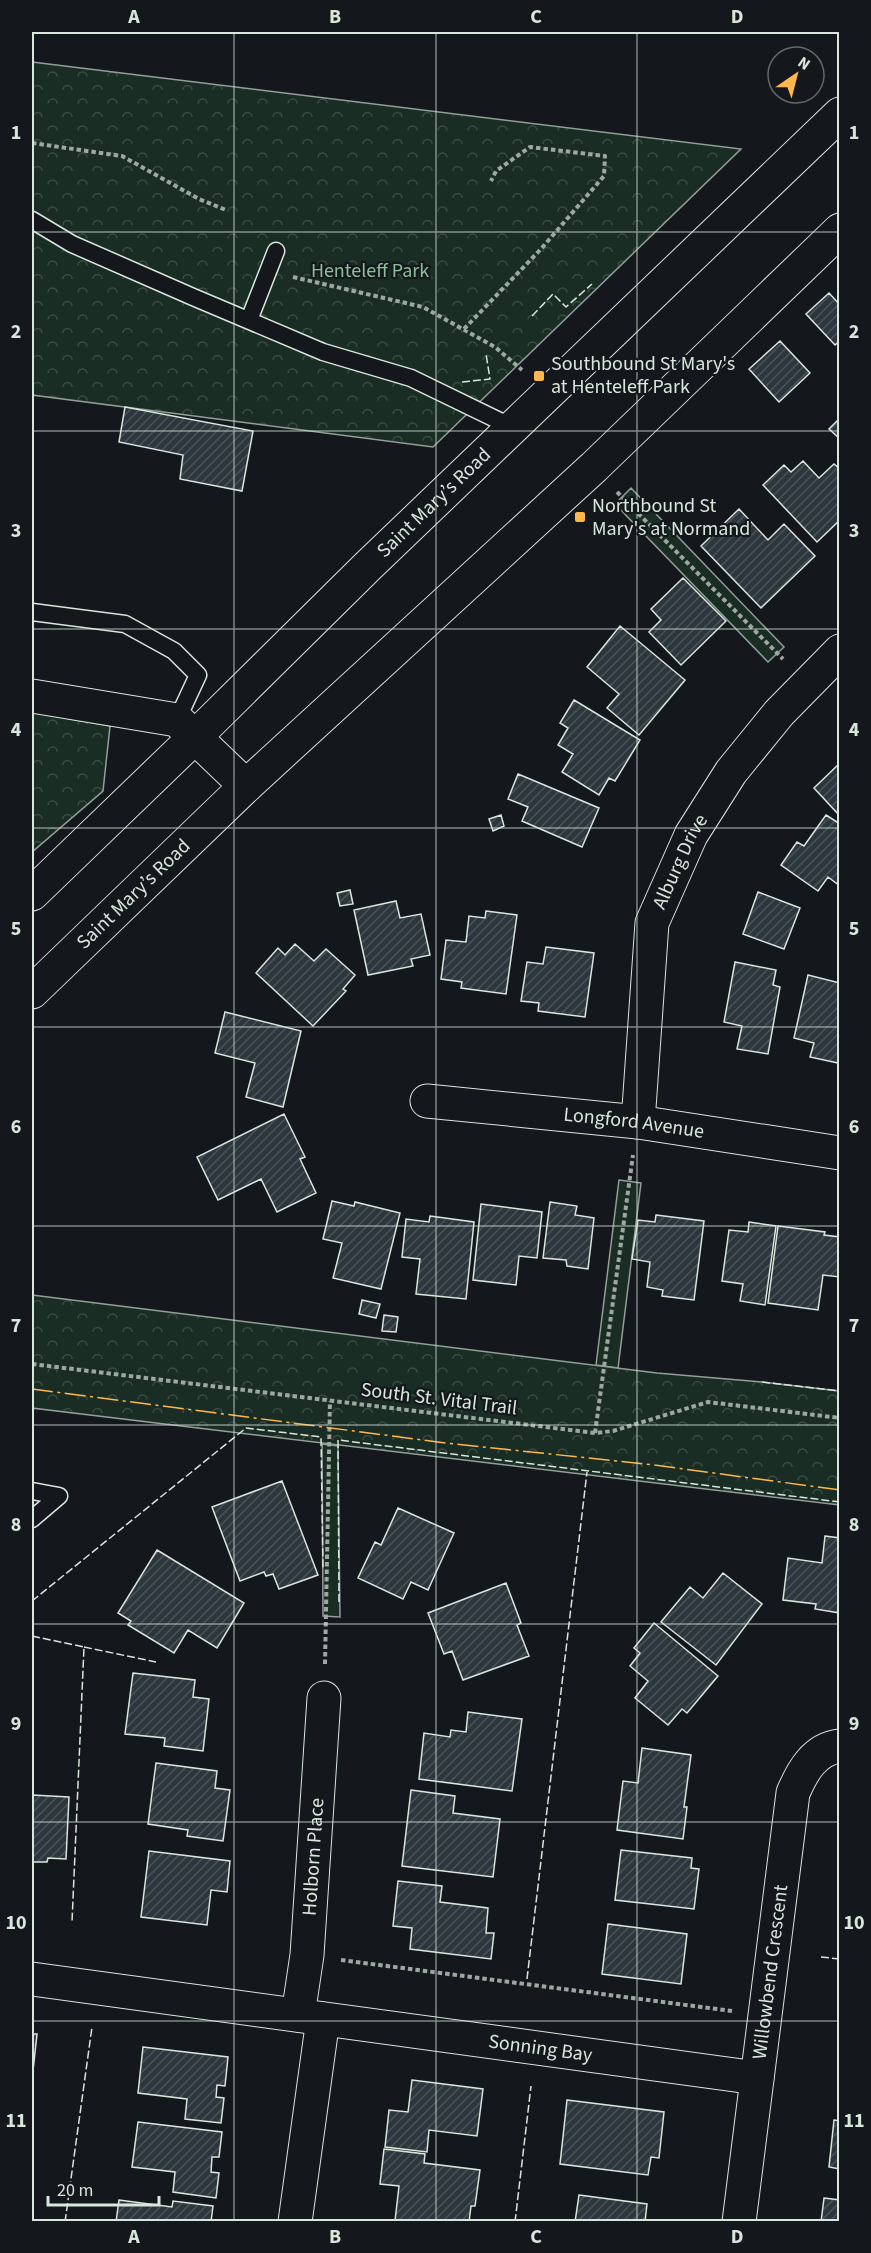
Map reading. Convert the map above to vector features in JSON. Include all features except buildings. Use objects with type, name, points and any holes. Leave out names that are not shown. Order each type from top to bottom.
[{"type":"street","name":"Saint Mary’s Road","points":[[32,894],[186,728],[368,566],[840,114]]},
{"type":"street","name":"Saint Mary’s Road","points":[[32,992],[246,786],[594,468],[840,230]]},
{"type":"street","name":"Alburg Drive","points":[[638,1122],[652,923],[691,835],[731,772],[779,712],[840,651]]},
{"type":"street","points":[[32,696],[186,728],[246,786]]},
{"type":"street","name":"Longford Avenue","points":[[427,1101],[638,1122],[840,1153]]},
{"type":"street","name":"Holborn Place","points":[[310,2017],[307,1955],[324,1698]]},
{"type":"street","name":"Willowbend Crescent","points":[[739,2222],[793,1793],[801,1774],[819,1753],[840,1746]]},
{"type":"street","name":"Sonning Bay","points":[[32,1979],[757,2078]]},
{"type":"street","points":[[296,2222],[310,2017]]},
{"type":"lane","points":[[32,220],[72,244],[323,352],[411,378],[514,428]]},
{"type":"lane","points":[[249,320],[276,251]]},
{"type":"lane","points":[[32,612],[125,624],[174,651],[198,675],[186,728]]},
{"type":"lane","points":[[32,1491],[59,1496],[32,1519]]},
{"type":"path","points":[[32,143],[122,156],[199,199],[226,210]]},
{"type":"path","points":[[464,330],[541,249],[604,176],[605,156],[530,147],[496,171],[491,181]]},
{"type":"path","points":[[268,272],[423,307],[495,347],[550,394]]},
{"type":"path","points":[[594,468],[807,683]]},
{"type":"path","points":[[595,1433],[638,1122]]},
{"type":"path","name":"South St. Vital Trail","points":[[32,1364],[595,1433],[613,1431],[708,1402],[840,1418]]},
{"type":"path","points":[[324,1698],[330,1401]]},
{"type":"path","points":[[307,1955],[765,2015]]},
{"type":"green space","name":"Henteleff Park","points":[[32,62],[741,149],[433,447],[32,395]]},
{"type":"green space","points":[[631,488],[784,647],[768,662],[615,504]]},
{"type":"green space","points":[[32,712],[110,726],[103,791],[32,852]]},
{"type":"green space","points":[[619,1180],[641,1183],[618,1368],[596,1365]]},
{"type":"green space","points":[[32,1295],[657,1373],[839,1391],[839,1505],[32,1408]]},
{"type":"green space","points":[[322,1444],[338,1446],[340,1617],[323,1616]]},
{"type":"fence","points":[[532,316],[553,294],[566,307],[592,284]]},
{"type":"fence","points":[[462,382],[490,379],[486,354]]},
{"type":"fence","points":[[762,1382],[840,1391]]},
{"type":"fence","points":[[32,1601],[246,1428],[321,1437],[323,1569]]},
{"type":"fence","points":[[339,1602],[338,1440],[840,1502]]},
{"type":"fence","points":[[527,1979],[587,1472]]},
{"type":"fence","points":[[32,1636],[84,1647],[72,1922]]},
{"type":"fence","points":[[84,1647],[156,1662]]},
{"type":"fence","points":[[821,1957],[840,1959]]},
{"type":"fence","points":[[65,2222],[92,2027]]},
{"type":"fence","points":[[515,2222],[531,2086]]},
{"type":"power","points":[[32,1389],[446,1443],[654,1465],[840,1490]]},
{"type":"place","name":"Southbound St Mary's at Henteleff Park","points":[[539,376]]},
{"type":"place","name":"Northbound St Mary's at Normand","points":[[580,517]]}]
